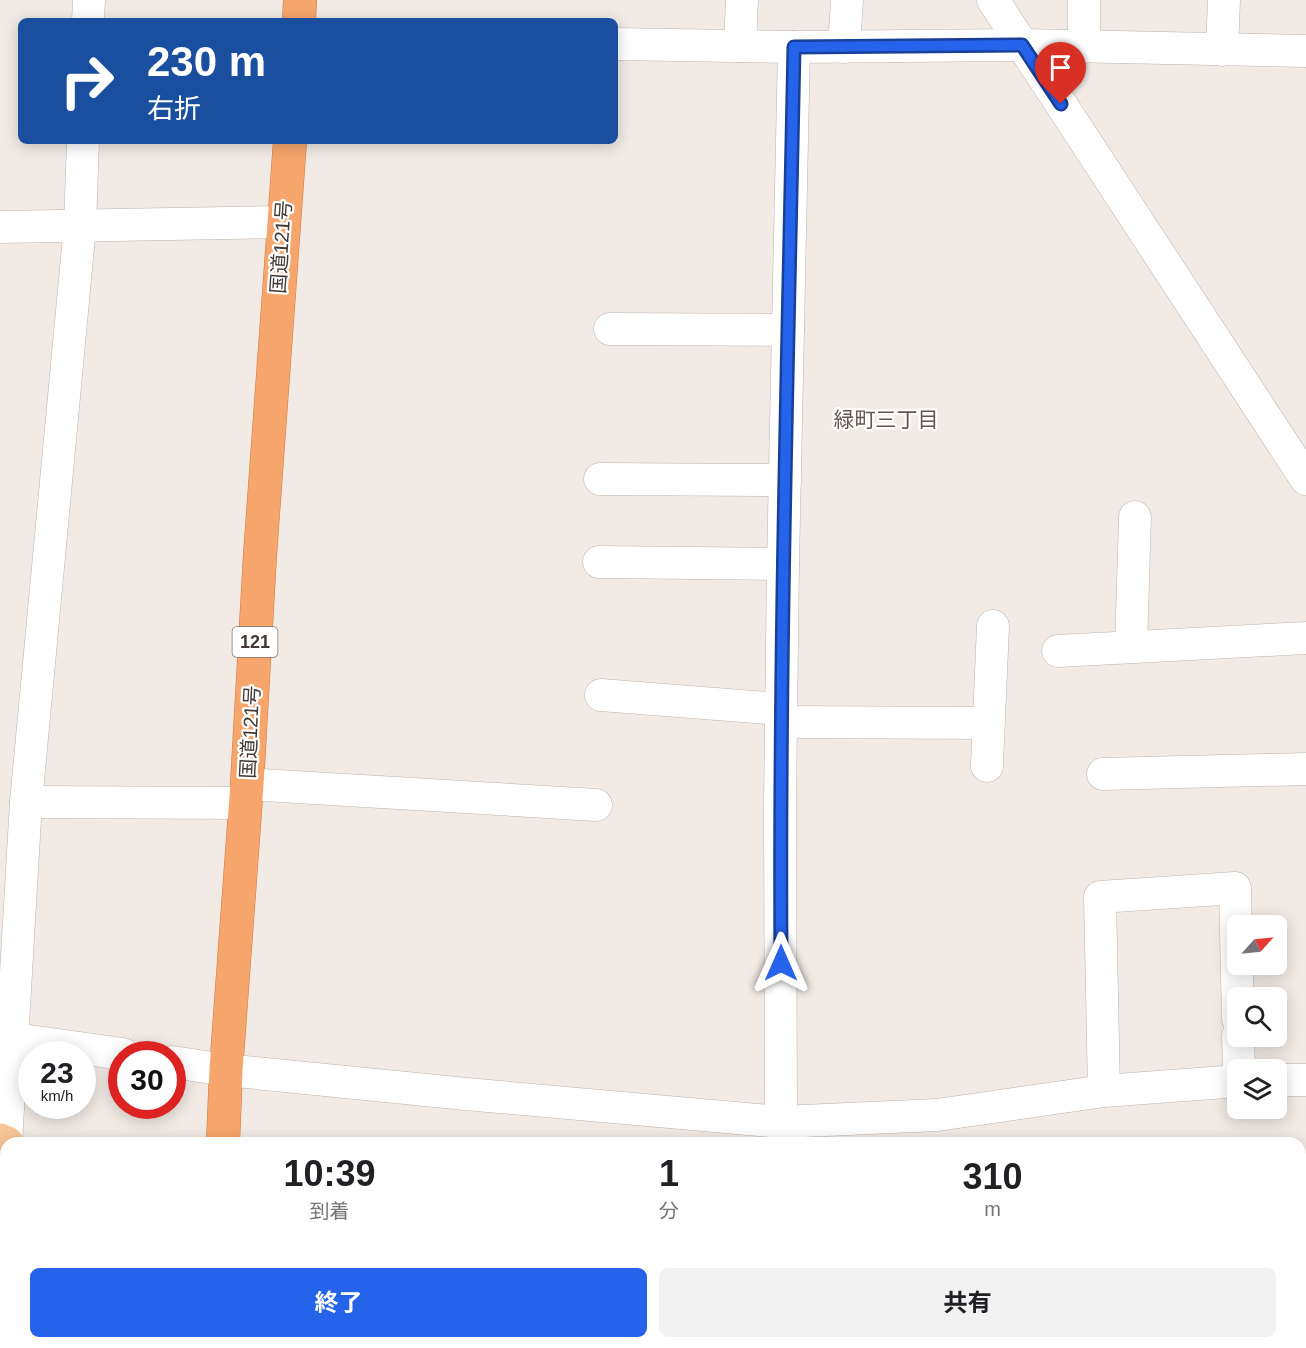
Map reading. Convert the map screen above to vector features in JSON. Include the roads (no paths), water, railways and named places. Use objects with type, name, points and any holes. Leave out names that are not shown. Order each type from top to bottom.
[{"type":"highway","points":[[299,18],[300,0]]},
{"type":"highway","name":"国道121号","points":[[223,1137],[260,555],[290,144]]},
{"type":"street","points":[[88,18],[89,0]]},
{"type":"street","points":[[740,46],[742,0]]},
{"type":"street","points":[[844,47],[847,0]]},
{"type":"street","points":[[993,0],[1306,479]]},
{"type":"street","points":[[1084,0],[1084,46]]},
{"type":"street","points":[[1222,50],[1224,0]]},
{"type":"street","points":[[618,44],[794,47],[1022,45],[1306,51]]},
{"type":"street","points":[[781,1122],[781,715],[794,47]]},
{"type":"street","points":[[6,1137],[6,1037],[80,226],[83,144]]},
{"type":"street","points":[[0,227],[283,222]]},
{"type":"street","points":[[610,329],[788,330]]},
{"type":"street","points":[[600,478],[784,480]]},
{"type":"street","points":[[1131,647],[1135,517]]},
{"type":"street","points":[[599,562],[783,564]]},
{"type":"street","points":[[987,766],[993,626]]},
{"type":"street","points":[[1058,651],[1306,638]]},
{"type":"street","points":[[601,695],[781,715],[988,723]]},
{"type":"street","points":[[1103,774],[1306,769]]},
{"type":"street","points":[[26,802],[246,794],[596,805]]},
{"type":"street","points":[[1104,1091],[1100,897],[1235,888],[1237,987]]},
{"type":"street","points":[[6,1037],[108,1052]]},
{"type":"street","points":[[186,1064],[466,1094],[781,1122],[937,1115],[1104,1091],[1227,1082]]},
{"type":"street","points":[[1287,1080],[1306,1080]]},
{"type":"district","name":"緑町三丁目","points":[[886,419]]}]
